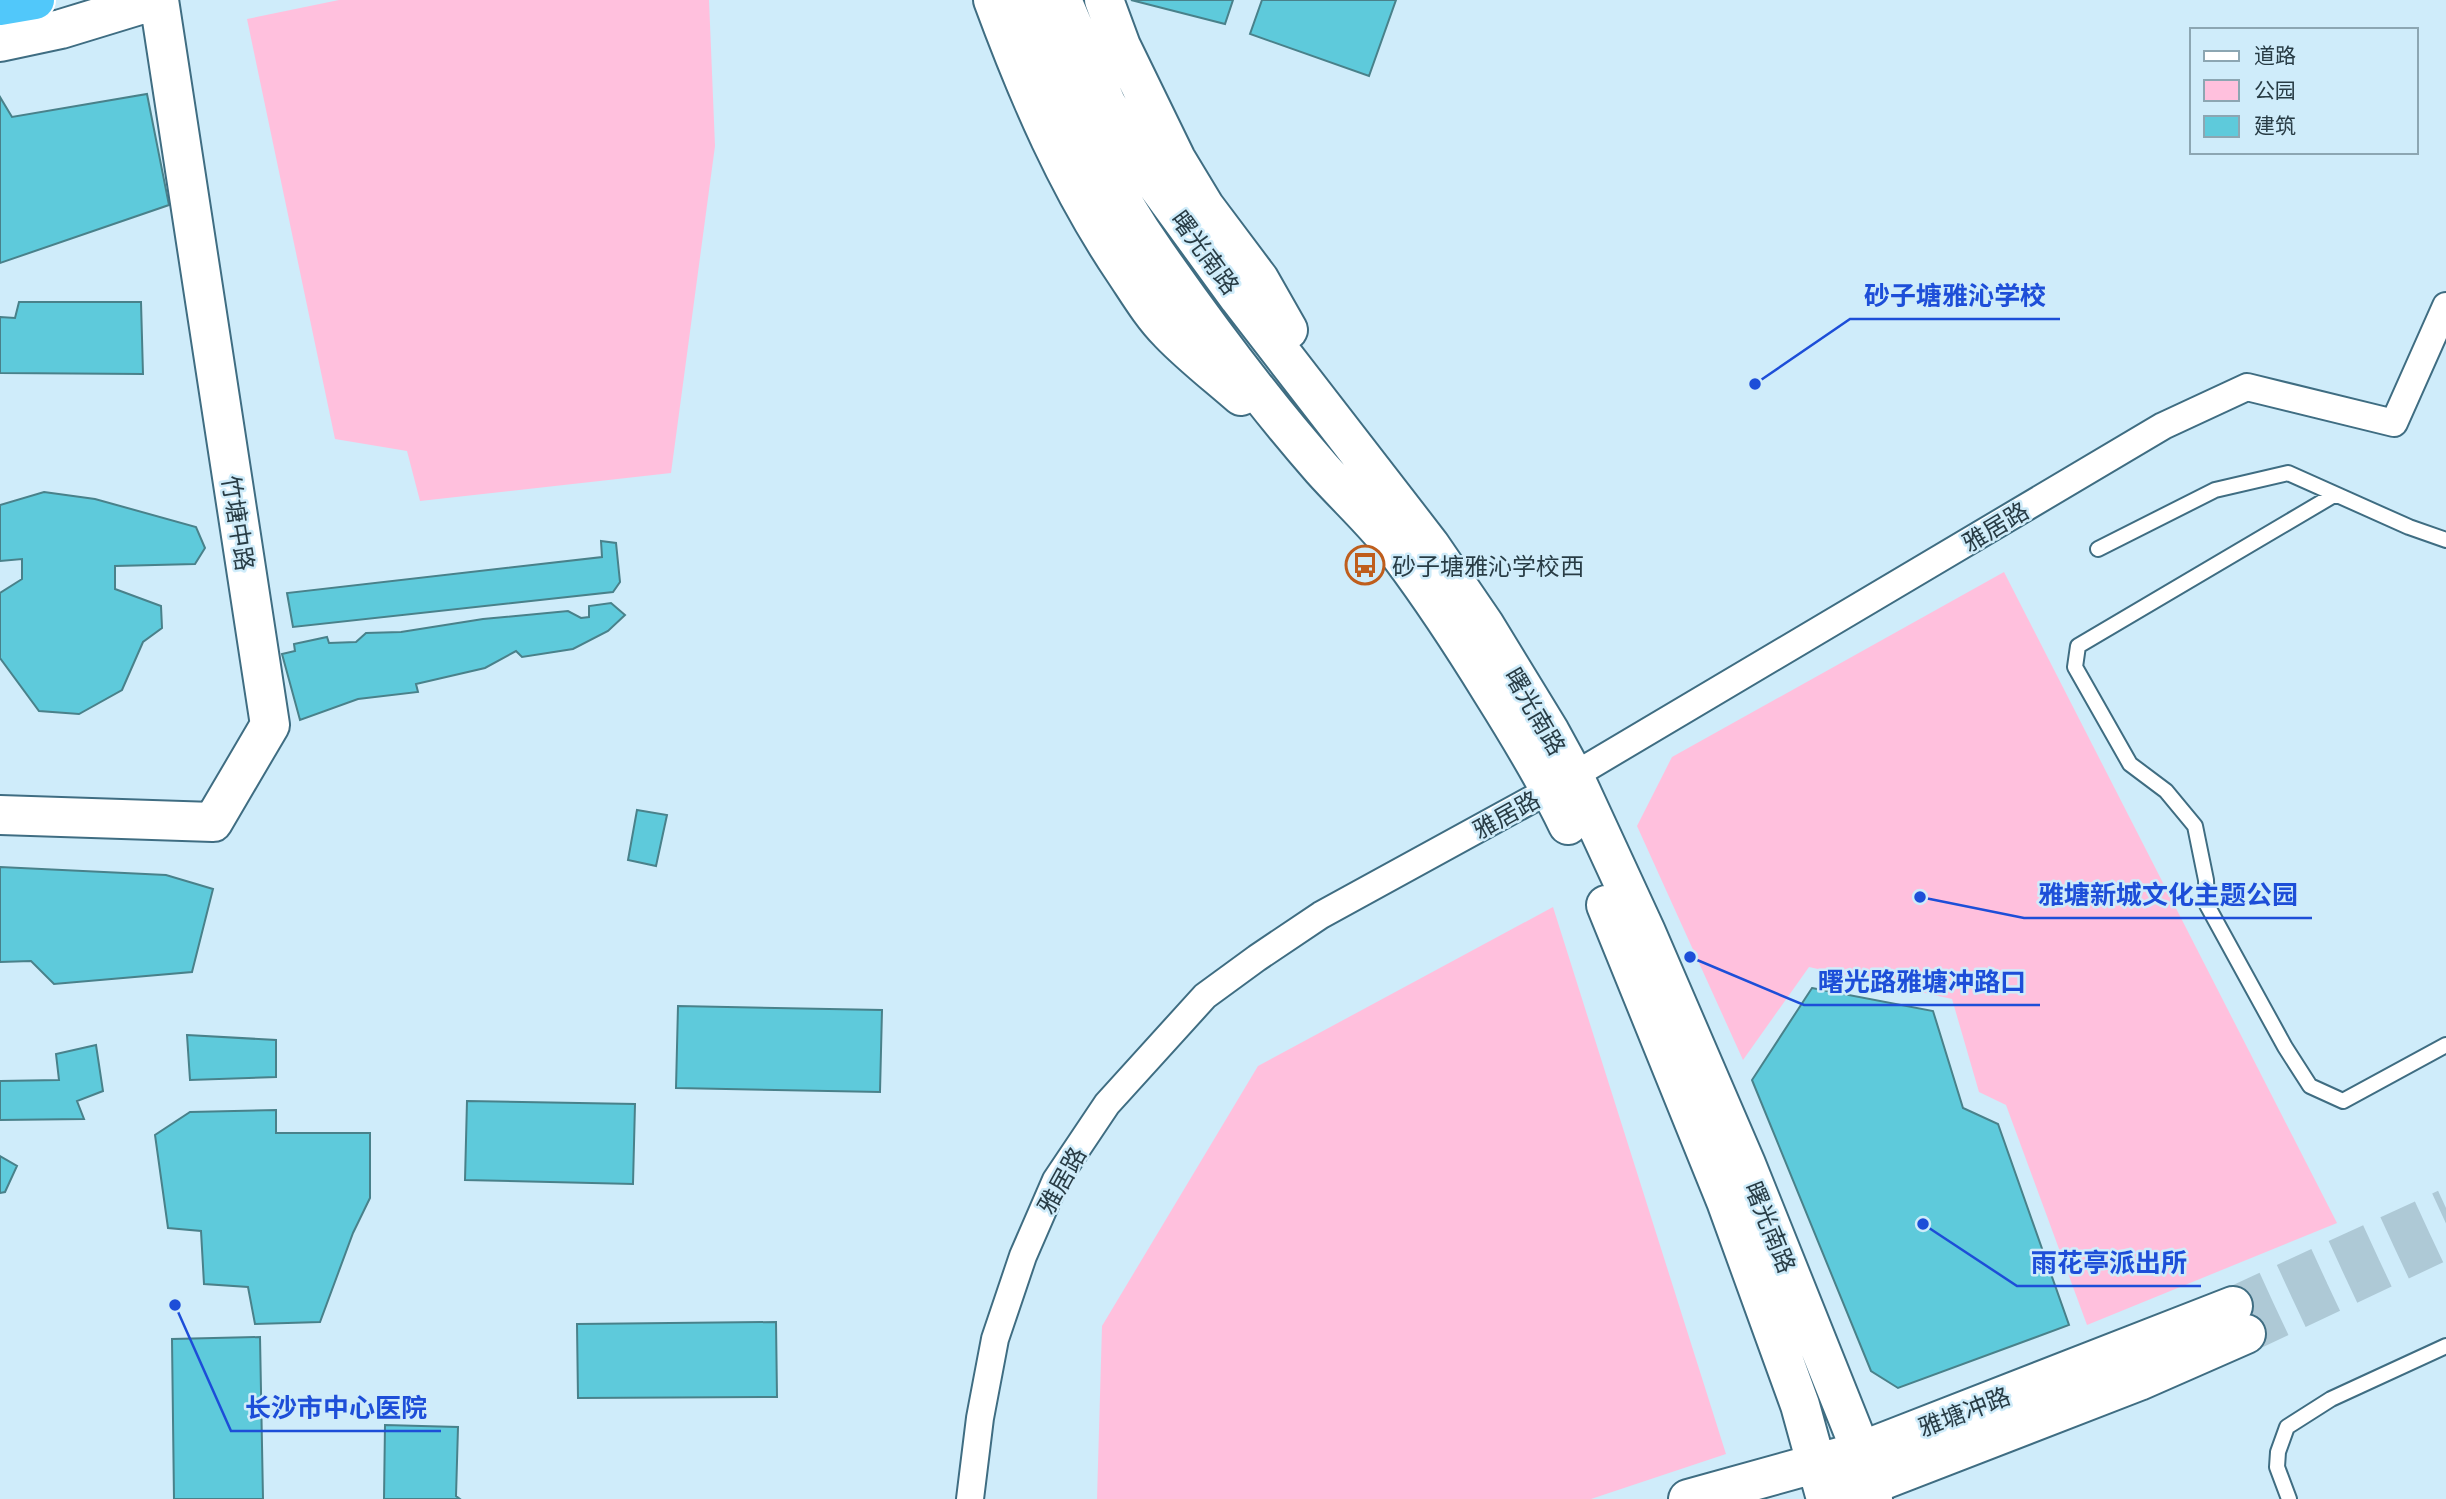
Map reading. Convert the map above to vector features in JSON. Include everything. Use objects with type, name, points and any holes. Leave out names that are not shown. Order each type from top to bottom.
[{"type":"highway","points":[[0,6],[34,0]]},
{"type":"main road","points":[[0,42],[61,29],[158,0]]},
{"type":"main road","name":"竹塘中路","points":[[0,815],[213,821],[270,725],[158,0]]},
{"type":"main road","points":[[993,0],[1022,76],[1070,181],[1109,248],[1146,302],[1169,332],[1322,469]]},
{"type":"main road","name":"曙光南路","points":[[1027,0],[1070,105],[1123,201],[1155,252],[1220,340],[1322,469],[1368,516],[1408,565],[1563,783],[1646,932],[1746,1164],[1868,1479]]},
{"type":"main road","name":"曙光南路","points":[[1062,0],[1106,103],[1136,154],[1239,298],[1430,545],[1484,624],[1539,713],[1616,927],[1726,1201],[1800,1405],[1822,1481]]},
{"type":"main road","points":[[1104,0],[1121,46],[1176,159],[1205,207],[1259,278],[1354,447]]},
{"type":"main road","name":"雅塘冲路","points":[[1832,1499],[1868,1479],[2140,1381],[2239,1320]]},
{"type":"main road","name":"雅塘冲路","points":[[1688,1499],[1822,1481],[1868,1479]]},
{"type":"street","name":"雅居路","points":[[970,1499],[980,1418],[995,1339],[1023,1256],[1056,1180],[1107,1104],[1205,996],[1321,915],[1563,783],[2163,426],[2247,387],[2394,423],[2446,306]]},
{"type":"lane","points":[[2098,549],[2216,490],[2288,473],[2409,527],[2446,540]]},
{"type":"lane","points":[[2334,495],[2078,646],[2075,667],[2130,764],[2166,791],[2195,826],[2206,880],[2207,905],[2284,1047],[2310,1086],[2343,1101],[2446,1045]]},
{"type":"lane","points":[[2288,1499],[2277,1467],[2278,1452],[2287,1427],[2331,1399],[2446,1346]]},
{"type":"green space","points":[[339,0],[709,0],[715,146],[671,473],[420,501],[407,451],[335,439],[247,19]]},
{"type":"green space","points":[[2004,572],[2337,1223],[2087,1325],[2006,1105],[1979,1092],[1952,999],[1809,967],[1743,1060],[1637,826],[1672,757]]},
{"type":"green space","points":[[1553,907],[1726,1454],[1591,1499],[1097,1499],[1102,1326],[1258,1066]]},
{"type":"building","points":[[1131,0],[1233,0],[1225,24]]},
{"type":"building","points":[[1262,0],[1396,0],[1369,76],[1250,34]]},
{"type":"building","points":[[147,94],[169,205],[0,263],[0,97],[12,117]]},
{"type":"building","points":[[19,302],[141,302],[143,374],[0,373],[0,317],[15,318]]},
{"type":"building","points":[[44,492],[95,499],[196,527],[205,548],[195,564],[115,566],[115,589],[161,606],[162,628],[143,642],[122,690],[79,714],[39,711],[0,658],[0,593],[22,579],[22,559],[0,561],[0,505]]},
{"type":"building","points":[[601,541],[616,543],[620,582],[613,592],[293,627],[287,593],[602,557]]},
{"type":"building","points":[[611,603],[625,615],[608,631],[573,649],[522,657],[516,651],[485,668],[416,684],[418,692],[358,699],[300,720],[282,654],[295,651],[294,644],[327,637],[329,643],[356,642],[366,633],[401,632],[483,619],[568,611],[581,618],[589,617],[589,606]]},
{"type":"building","points":[[637,810],[667,815],[656,866],[628,860]]},
{"type":"building","points":[[0,867],[166,875],[213,889],[192,972],[54,984],[31,961],[0,962]]},
{"type":"building","points":[[1812,988],[1933,1011],[1963,1108],[1998,1124],[2069,1325],[1898,1388],[1871,1371],[1752,1080]]},
{"type":"building","points":[[678,1006],[882,1010],[880,1092],[676,1088]]},
{"type":"building","points":[[187,1035],[276,1040],[276,1077],[190,1080]]},
{"type":"building","points":[[96,1045],[103,1091],[77,1101],[84,1119],[0,1120],[0,1081],[59,1080],[56,1054]]},
{"type":"building","points":[[467,1101],[635,1104],[633,1184],[465,1180]]},
{"type":"building","points":[[276,1110],[276,1133],[370,1133],[370,1198],[353,1233],[320,1322],[255,1324],[248,1287],[204,1284],[201,1231],[168,1228],[155,1135],[190,1112]]},
{"type":"building","points":[[0,1156],[17,1166],[5,1192],[0,1193]]},
{"type":"building","points":[[776,1322],[777,1397],[578,1398],[577,1324]]},
{"type":"building","points":[[260,1337],[263,1499],[174,1499],[172,1339]]},
{"type":"building","points":[[385,1425],[458,1427],[456,1496],[460,1499],[384,1499]]},
{"type":"tunnel","points":[[2233,1306],[2446,1208]]},
{"type":"tunnel","points":[[2246,1334],[2446,1240]]},
{"type":"place","name":"砂子塘雅沁学校","points":[[1755,384]]},
{"type":"place","name":"砂子塘雅沁学校西","points":[[1365,565]]},
{"type":"place","name":"雅塘新城文化主题公园","points":[[1920,897]]},
{"type":"place","name":"曙光路雅塘冲路口","points":[[1690,957]]},
{"type":"place","name":"雨花亭派出所","points":[[1923,1224]]},
{"type":"place","name":"长沙市中心医院","points":[[175,1305]]}]
